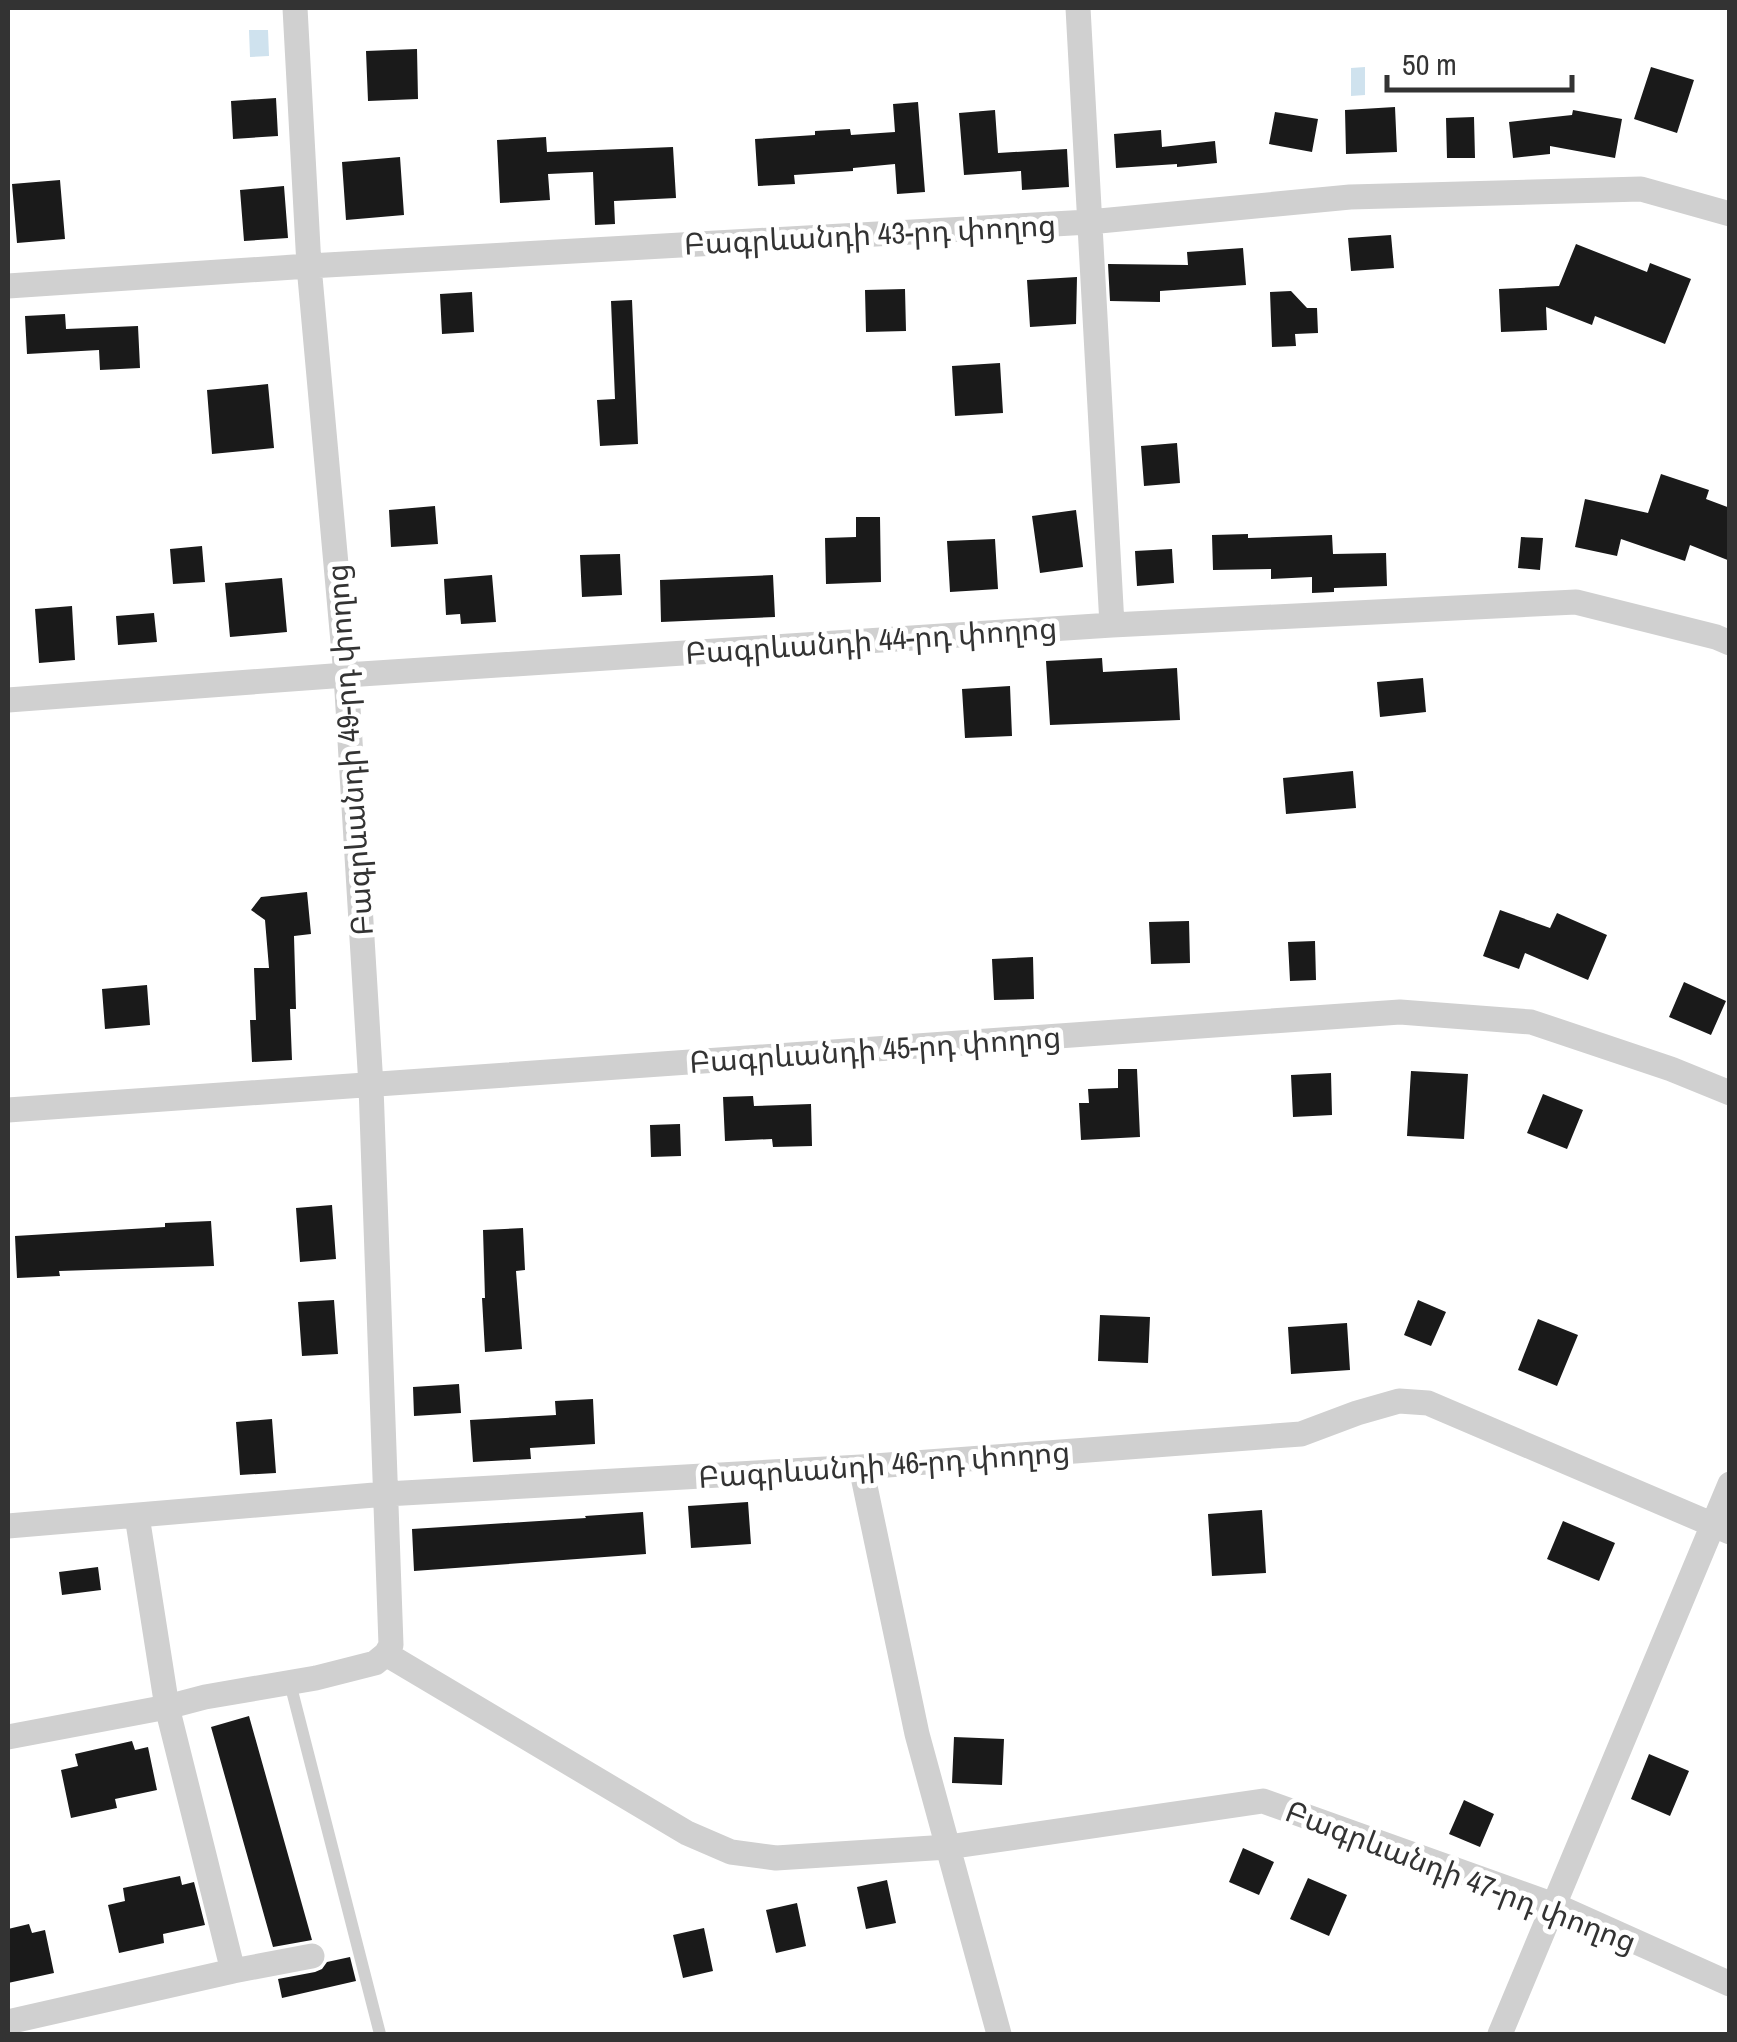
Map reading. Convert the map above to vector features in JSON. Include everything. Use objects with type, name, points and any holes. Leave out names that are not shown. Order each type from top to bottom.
[{"type":"street","name":"Բագրևանդի 49-րդ փողոց","points":[[294,8],[309,266],[346,674],[371,1086],[392,1632],[386,1654]]},
{"type":"street","points":[[1078,8],[1112,625]]},
{"type":"street","name":"Բագրևանդի 43-րդ փողոց","points":[[8,286],[1089,222],[1350,197],[1642,188],[1730,214]]},
{"type":"street","name":"Բագրևանդի 44-րդ փողոց","points":[[8,700],[346,674],[1112,625],[1576,602],[1730,642]]},
{"type":"street","name":"Բագրևանդի 45-րդ փողոց","points":[[8,1110],[1400,1012],[1531,1022],[1730,1093]]},
{"type":"street","name":"Բագրևանդի 46-րդ փողոց","points":[[8,1526],[386,1494],[860,1467],[1301,1434],[1400,1401],[1428,1403],[1721,1528]]},
{"type":"street","points":[[860,1467],[917,1734],[998,2034]]},
{"type":"street","points":[[1500,2034],[1721,1528],[1730,1484]]},
{"type":"street","points":[[137,1516],[167,1707],[233,1972]]},
{"type":"street","points":[[8,1737],[316,1678],[374,1662],[386,1654]]},
{"type":"street","name":"Բագրևանդի 47-րդ փողոց","points":[[386,1654],[687,1833],[731,1852],[776,1858],[948,1847],[1263,1801],[1554,1905],[1730,1984]]},
{"type":"street","points":[[8,2022],[312,1956]]},
{"type":"lane","points":[[290,1683],[380,2034]]},
{"type":"water","points":[[249,30],[268,30],[269,56],[250,57]]},
{"type":"water","points":[[1365,67],[1365,95],[1351,96],[1351,68]]},
{"type":"building","points":[[417,49],[418,99],[368,101],[366,51]]},
{"type":"building","points":[[1651,67],[1694,80],[1677,133],[1634,119]]},
{"type":"building","points":[[276,98],[278,136],[233,139],[231,101]]},
{"type":"building","points":[[918,102],[925,192],[897,194],[895,164],[794,175],[795,184],[758,186],[755,139],[850,129],[851,135],[895,132],[893,104]]},
{"type":"building","points":[[1395,107],[1397,152],[1346,154],[1345,110]]},
{"type":"building","points":[[995,110],[998,153],[1067,149],[1069,187],[1022,190],[1021,171],[964,175],[959,113]]},
{"type":"building","points":[[1573,110],[1622,119],[1615,158],[1550,146],[1550,154],[1513,158],[1509,122],[1572,115]]},
{"type":"building","points":[[1275,112],[1318,119],[1312,152],[1269,144]]},
{"type":"building","points":[[1474,117],[1475,158],[1447,158],[1446,118]]},
{"type":"building","points":[[1161,130],[1162,147],[1215,141],[1217,163],[1116,168],[1114,134]]},
{"type":"building","points":[[546,137],[547,152],[673,147],[676,198],[614,201],[615,224],[595,225],[593,172],[548,174],[550,200],[500,203],[497,140]]},
{"type":"building","points":[[400,157],[404,215],[346,220],[342,162]]},
{"type":"building","points":[[60,180],[65,239],[17,243],[12,184]]},
{"type":"building","points":[[284,186],[288,238],[244,241],[240,190]]},
{"type":"building","points":[[1391,235],[1394,268],[1351,271],[1348,238]]},
{"type":"building","points":[[1576,244],[1647,272],[1650,263],[1691,279],[1665,344],[1595,316],[1592,325],[1546,307],[1547,330],[1501,332],[1499,289],[1559,286]]},
{"type":"building","points":[[1243,248],[1246,285],[1160,291],[1160,302],[1110,301],[1108,264],[1188,265],[1187,252]]},
{"type":"building","points":[[1077,277],[1076,324],[1030,327],[1027,280]]},
{"type":"building","points":[[905,289],[906,331],[866,332],[865,290]]},
{"type":"building","points":[[1291,291],[1307,308],[1317,308],[1318,333],[1295,334],[1296,346],[1272,347],[1270,292]]},
{"type":"building","points":[[472,292],[474,332],[442,334],[440,294]]},
{"type":"building","points":[[632,300],[638,444],[600,446],[597,400],[615,399],[611,301]]},
{"type":"building","points":[[65,314],[66,329],[138,326],[140,368],[100,370],[99,350],[27,354],[25,316]]},
{"type":"building","points":[[1000,363],[1003,413],[955,416],[952,366]]},
{"type":"building","points":[[268,384],[274,448],[212,454],[207,390]]},
{"type":"building","points":[[1177,443],[1180,483],[1144,486],[1141,446]]},
{"type":"building","points":[[1661,474],[1709,490],[1706,499],[1730,508],[1730,561],[1690,545],[1685,561],[1621,539],[1617,556],[1575,547],[1585,499],[1648,513]]},
{"type":"building","points":[[435,506],[438,544],[391,547],[389,510]]},
{"type":"building","points":[[1076,510],[1083,567],[1040,573],[1032,516]]},
{"type":"building","points":[[856,517],[880,517],[881,582],[826,584],[825,538],[856,537]]},
{"type":"building","points":[[1248,534],[1248,538],[1332,535],[1333,554],[1386,553],[1387,586],[1312,593],[1312,577],[1271,579],[1271,569],[1213,570],[1212,535]]},
{"type":"building","points":[[1521,537],[1543,538],[1540,570],[1518,568]]},
{"type":"building","points":[[995,539],[998,589],[950,592],[947,541]]},
{"type":"building","points":[[202,546],[205,582],[173,584],[170,549]]},
{"type":"building","points":[[1172,549],[1174,583],[1137,586],[1135,551]]},
{"type":"building","points":[[620,554],[622,595],[582,597],[580,555]]},
{"type":"building","points":[[492,575],[496,622],[461,624],[460,614],[446,615],[444,579]]},
{"type":"building","points":[[773,575],[775,617],[661,622],[660,580]]},
{"type":"building","points":[[282,578],[287,632],[230,637],[225,583]]},
{"type":"building","points":[[72,606],[75,660],[39,663],[35,609]]},
{"type":"building","points":[[154,613],[157,642],[118,645],[116,616]]},
{"type":"building","points":[[1102,658],[1103,672],[1177,668],[1180,720],[1050,725],[1046,661]]},
{"type":"building","points":[[1423,678],[1426,712],[1380,717],[1377,682]]},
{"type":"building","points":[[1010,686],[1012,736],[965,738],[962,689]]},
{"type":"building","points":[[1353,771],[1356,808],[1286,814],[1283,778]]},
{"type":"building","points":[[307,892],[311,934],[294,936],[296,1009],[290,1009],[292,1060],[252,1062],[250,1020],[256,1020],[254,968],[269,968],[265,920],[251,910],[261,897]]},
{"type":"building","points":[[1500,910],[1550,928],[1557,913],[1607,935],[1588,980],[1525,953],[1519,969],[1483,956]]},
{"type":"building","points":[[1189,921],[1190,963],[1151,964],[1149,922]]},
{"type":"building","points":[[1315,941],[1316,980],[1290,981],[1288,942]]},
{"type":"building","points":[[1033,957],[1034,999],[994,1000],[992,959]]},
{"type":"building","points":[[1684,982],[1726,1001],[1711,1035],[1669,1017]]},
{"type":"building","points":[[147,985],[150,1025],[105,1029],[102,989]]},
{"type":"building","points":[[1118,1069],[1137,1069],[1140,1137],[1081,1140],[1079,1103],[1089,1103],[1088,1089],[1118,1088]]},
{"type":"building","points":[[1411,1071],[1468,1074],[1464,1139],[1407,1136]]},
{"type":"building","points":[[1331,1073],[1332,1115],[1293,1117],[1291,1075]]},
{"type":"building","points":[[1543,1094],[1583,1110],[1567,1149],[1527,1133]]},
{"type":"building","points":[[753,1096],[754,1106],[811,1104],[812,1146],[773,1147],[772,1139],[725,1141],[723,1097]]},
{"type":"building","points":[[680,1124],[681,1156],[651,1157],[650,1125]]},
{"type":"building","points":[[332,1205],[336,1259],[300,1262],[296,1208]]},
{"type":"building","points":[[211,1221],[214,1266],[59,1271],[60,1276],[17,1278],[15,1236]]},
{"type":"building","points":[[523,1228],[525,1270],[516,1271],[522,1349],[485,1352],[483,1230]]},
{"type":"building","points":[[334,1300],[338,1354],[302,1356],[298,1302]]},
{"type":"building","points":[[1418,1300],[1446,1312],[1431,1346],[1404,1335]]},
{"type":"building","points":[[1100,1315],[1150,1317],[1148,1363],[1098,1361]]},
{"type":"building","points":[[1538,1319],[1578,1335],[1557,1386],[1518,1370]]},
{"type":"building","points":[[1347,1323],[1350,1370],[1291,1374],[1288,1327]]},
{"type":"building","points":[[459,1384],[461,1413],[414,1416],[413,1387]]},
{"type":"building","points":[[593,1399],[595,1444],[530,1448],[531,1459],[473,1462],[470,1420],[556,1415],[555,1401]]},
{"type":"building","points":[[272,1419],[276,1473],[240,1475],[236,1422]]},
{"type":"building","points":[[748,1502],[751,1544],[691,1548],[688,1506]]},
{"type":"building","points":[[1262,1510],[1266,1573],[1212,1576],[1208,1514]]},
{"type":"building","points":[[643,1512],[646,1554],[414,1571],[412,1529]]},
{"type":"building","points":[[1563,1521],[1615,1543],[1599,1581],[1547,1559]]},
{"type":"building","points":[[98,1567],[101,1590],[62,1595],[59,1572]]},
{"type":"building","points":[[249,1716],[312,1940],[273,1947],[211,1727]]},
{"type":"building","points":[[954,1737],[1004,1739],[1002,1785],[952,1783]]},
{"type":"building","points":[[132,1741],[135,1750],[148,1747],[157,1790],[115,1799],[117,1808],[71,1818],[61,1770],[78,1766],[75,1754]]},
{"type":"building","points":[[1649,1754],[1689,1771],[1670,1816],[1631,1799]]},
{"type":"building","points":[[1464,1800],[1494,1814],[1480,1847],[1449,1834]]},
{"type":"building","points":[[1243,1848],[1274,1862],[1259,1895],[1229,1882]]},
{"type":"building","points":[[180,1876],[182,1885],[194,1882],[205,1925],[163,1934],[164,1943],[119,1953],[108,1905],[125,1901],[123,1888]]},
{"type":"building","points":[[1308,1878],[1347,1895],[1329,1936],[1290,1919]]},
{"type":"building","points":[[887,1880],[896,1923],[866,1929],[857,1887]]},
{"type":"building","points":[[797,1903],[806,1946],[776,1953],[766,1910]]},
{"type":"building","points":[[29,1924],[32,1933],[45,1930],[54,1973],[8,1983],[8,1929]]},
{"type":"building","points":[[704,1928],[713,1971],[683,1978],[673,1935]]},
{"type":"building","points":[[350,1957],[356,1981],[282,1998],[278,1979],[315,1972],[327,1962]]}]
